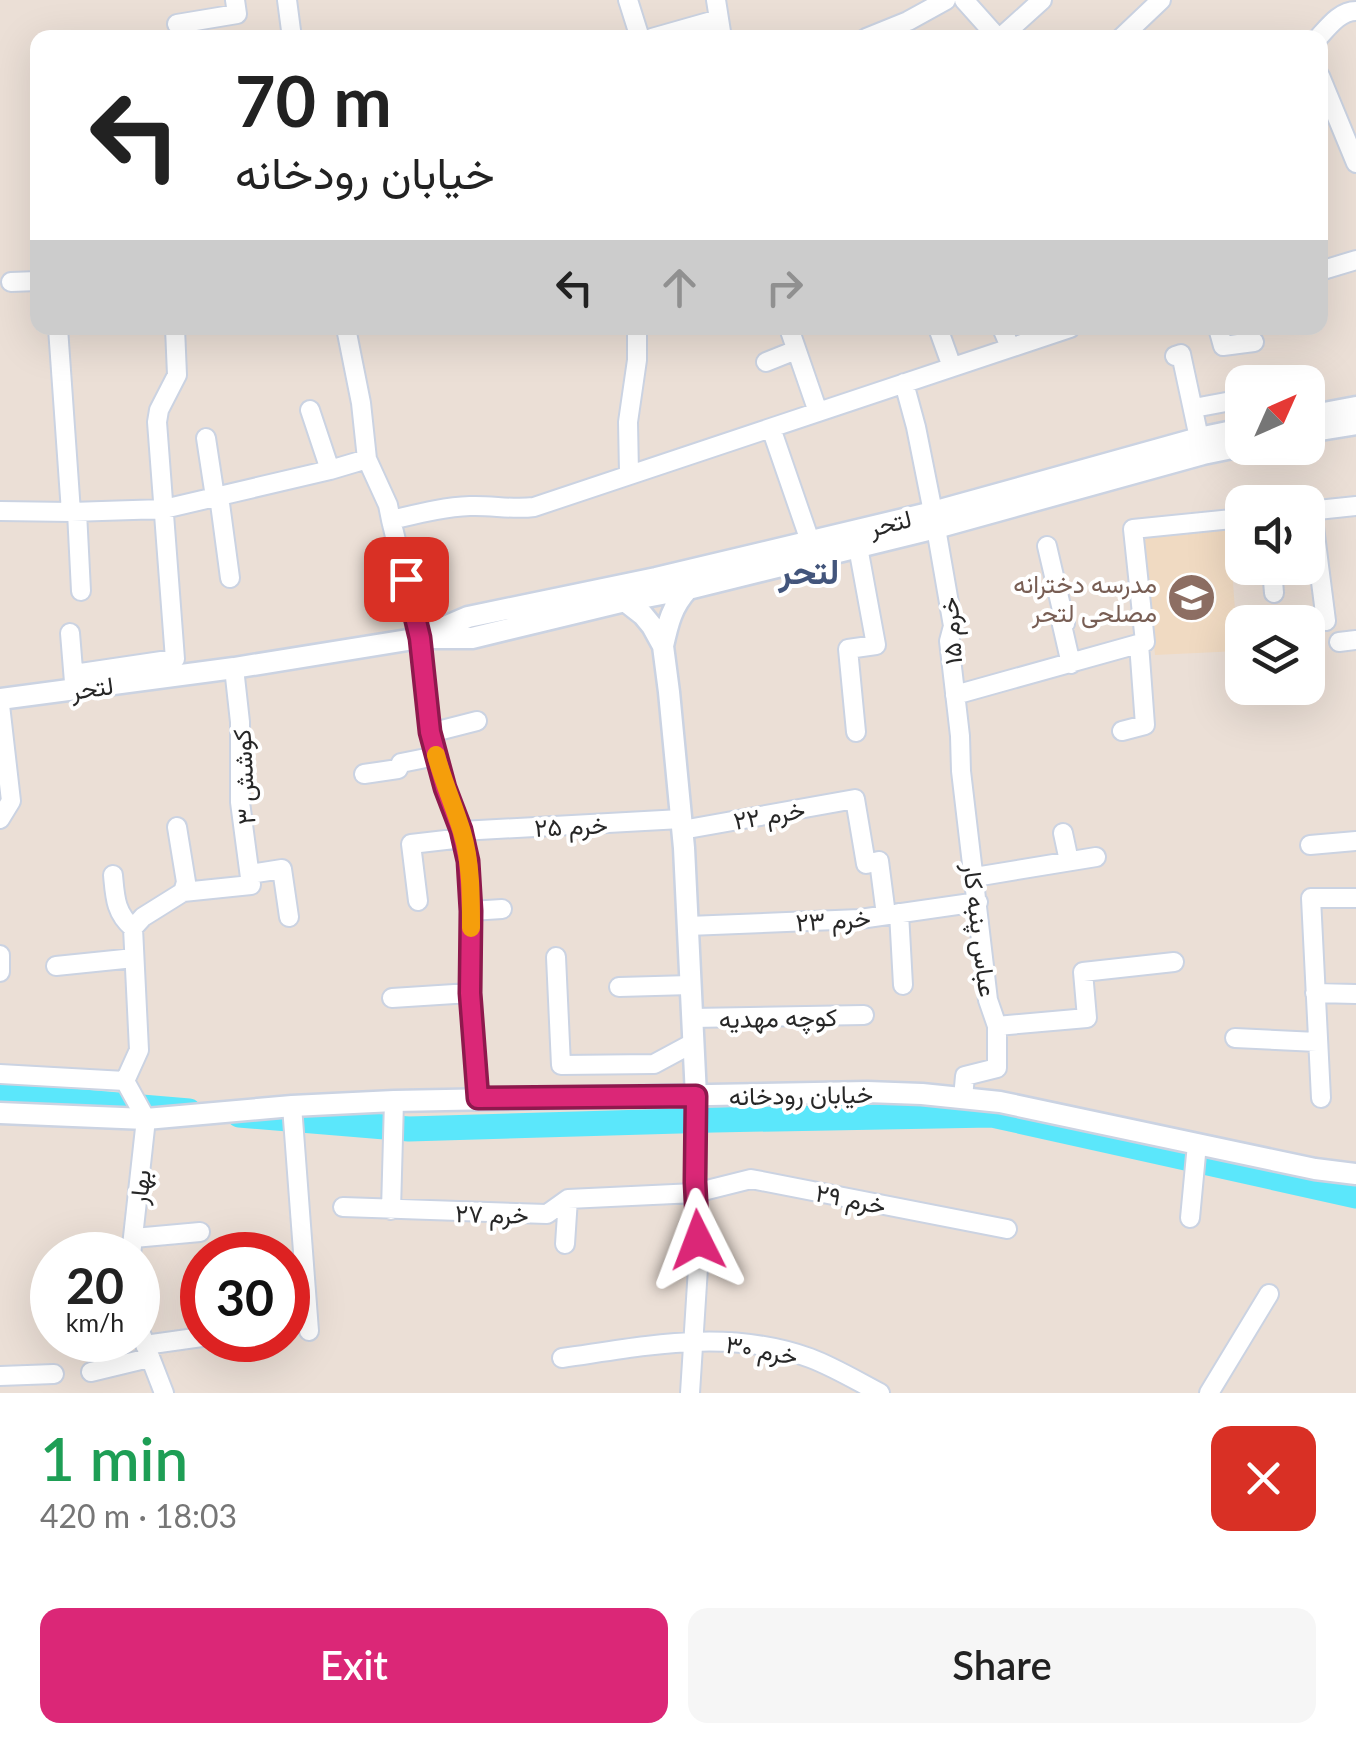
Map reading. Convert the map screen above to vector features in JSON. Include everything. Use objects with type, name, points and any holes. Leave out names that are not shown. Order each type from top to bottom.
[{"type":"street","points":[[177,24],[237,14],[235,0]]},
{"type":"street","points":[[287,0],[291,30]]},
{"type":"street","points":[[628,0],[637,30]]},
{"type":"street","points":[[886,30],[946,0]]},
{"type":"street","points":[[964,0],[992,30]]},
{"type":"street","points":[[1008,30],[1042,0]]},
{"type":"street","points":[[1128,30],[1154,2]]},
{"type":"street","points":[[1325,30],[1345,8]]},
{"type":"street","points":[[680,30],[719,19]]},
{"type":"street","points":[[1328,95],[1356,163]]},
{"type":"street","points":[[1328,269],[1356,260]]},
{"type":"street","points":[[11,282],[30,281]]},
{"type":"street","points":[[59,335],[81,591]]},
{"type":"street","points":[[70,632],[74,682],[175,658],[157,422],[177,375],[181,335]]},
{"type":"street","points":[[347,335],[367,459],[392,520],[420,638],[430,732],[468,861],[470,993],[478,1098]]},
{"type":"street","points":[[628,474],[628,422],[637,360],[636,335]]},
{"type":"street","points":[[791,335],[818,412]]},
{"type":"street","points":[[941,335],[952,367]]},
{"type":"street","points":[[1005,335],[1010,347]]},
{"type":"street","points":[[392,520],[451,507],[534,507],[1048,335]]},
{"type":"street","points":[[1220,335],[1224,346],[1254,342]]},
{"type":"street","points":[[766,362],[796,350]]},
{"type":"street","points":[[1175,356],[1181,354],[1199,438]]},
{"type":"street","name":"خرم ۱۵","points":[[904,383],[954,626],[949,641],[960,736]]},
{"type":"street","points":[[1194,408],[1225,402]]},
{"type":"street","points":[[1325,419],[1356,407]]},
{"type":"street","points":[[310,410],[330,470]]},
{"type":"street","points":[[1325,425],[1356,424]]},
{"type":"street","points":[[771,428],[810,541]]},
{"type":"street","name":"لتحر","points":[[0,702],[74,682],[234,668],[420,638],[472,638],[858,546],[1225,433]]},
{"type":"street","points":[[206,438],[230,578]]},
{"type":"street","name":"لتحر","points":[[420,638],[468,617],[810,541],[934,520],[1225,449]]},
{"type":"street","points":[[0,511],[164,509],[367,459]]},
{"type":"street","points":[[1325,509],[1356,506]]},
{"type":"street","points":[[955,695],[1145,642],[1133,529],[1225,520]]},
{"type":"street","points":[[856,732],[839,650],[876,645],[858,546]]},
{"type":"street","points":[[1047,546],[1066,623],[1062,625],[1071,664]]},
{"type":"street","points":[[1273,585],[1274,593]]},
{"type":"street","points":[[1321,585],[1326,621]]},
{"type":"street","points":[[688,589],[670,616],[663,646],[682,825],[696,1096],[698,1268],[690,1393]]},
{"type":"street","points":[[624,602],[643,614],[663,646]]},
{"type":"street","points":[[1122,732],[1145,725],[1139,644]]},
{"type":"street","name":"کوشش ۳","points":[[234,668],[240,722],[240,802],[250,880]]},
{"type":"street","points":[[0,702],[4,775],[11,801],[0,819]]},
{"type":"street","points":[[430,732],[477,720]]},
{"type":"street","name":"عباس پنبه کار","points":[[960,736],[988,1000],[998,1026],[997,1068],[965,1076],[962,1098]]},
{"type":"street","points":[[364,774],[398,769],[401,762],[436,756]]},
{"type":"street","name":"خرم ۲۲","points":[[682,825],[855,798],[866,864],[879,861],[892,914]]},
{"type":"street","name":"خرم ۲۵","points":[[418,900],[411,844],[462,834],[682,825]]},
{"type":"street","points":[[178,827],[186,882],[183,892]]},
{"type":"street","points":[[1063,833],[1068,862]]},
{"type":"street","points":[[1310,846],[1356,841]]},
{"type":"street","points":[[974,877],[1096,857]]},
{"type":"street","points":[[125,1082],[138,1050],[133,928],[183,892],[250,880],[282,869],[289,917]]},
{"type":"street","points":[[113,874],[116,907],[133,928]]},
{"type":"street","points":[[1321,1098],[1311,898],[1356,898]]},
{"type":"street","name":"خرم ۲۳","points":[[688,926],[809,922],[978,902]]},
{"type":"street","points":[[471,911],[502,909]]},
{"type":"street","points":[[892,914],[903,985]]},
{"type":"street","points":[[0,955],[0,972]]},
{"type":"street","points":[[556,957],[561,1065],[654,1064],[693,1043]]},
{"type":"street","points":[[56,966],[134,958]]},
{"type":"street","points":[[998,1026],[1087,1018],[1083,972],[1174,962]]},
{"type":"street","points":[[619,987],[691,985]]},
{"type":"street","points":[[392,998],[470,993]]},
{"type":"street","points":[[1315,993],[1356,994]]},
{"type":"street","name":"کوچه مهدیه","points":[[692,1018],[864,1015]]},
{"type":"street","points":[[1235,1038],[1317,1042]]},
{"type":"street","points":[[588,1065],[590,1096]]},
{"type":"street","points":[[0,1074],[125,1082]]},
{"type":"street","points":[[125,1082],[146,1118]]},
{"type":"street","name":"خیابان رودخانه","points":[[0,1114],[146,1118],[394,1100],[867,1092],[1000,1102],[1315,1169],[1356,1174]]},
{"type":"street","points":[[390,1210],[394,1100]]},
{"type":"street","points":[[292,1106],[301,1232]]},
{"type":"street","name":"بهار","points":[[134,1232],[146,1118]]},
{"type":"street","points":[[1190,1218],[1197,1144]]},
{"type":"street","name":"خرم ۲۹","points":[[695,1193],[751,1179],[1008,1229]]},
{"type":"street","name":"خرم ۲۷","points":[[343,1207],[547,1214],[568,1199],[695,1193]]},
{"type":"street","points":[[565,1244],[568,1199]]},
{"type":"street","points":[[1209,1393],[1269,1294]]},
{"type":"street","name":"خرم ۳۰","points":[[562,1358],[695,1340],[775,1348],[813,1359],[880,1393]]},
{"type":"street","points":[[91,1372],[118,1362]]},
{"type":"street","points":[[150,1362],[164,1393]]},
{"type":"street","points":[[0,1376],[54,1374]]},
{"type":"shaded area","name":"مدرسه دخترانه مصلحی لتحر","points":[[1225,528],[1225,585],[1233,585],[1235,605],[1225,605],[1225,652],[1155,655],[1144,542],[1150,533]]},
{"type":"waterway","points":[[0,1095],[189,1111]]},
{"type":"waterway","points":[[239,1115],[409,1129],[992,1115],[1356,1196]]},
{"type":"slow traffic","points":[[436,755],[468,861],[471,928]]},
{"type":"place","name":"مدرسه دخترانه مصلحی لتحر","points":[[1192,597]]},
{"type":"district","name":"لتحر","points":[[809,570]]},
{"type":"route","points":[[406,579],[420,638],[430,732],[468,861],[470,993],[478,1098],[696,1096],[698,1240]]}]
